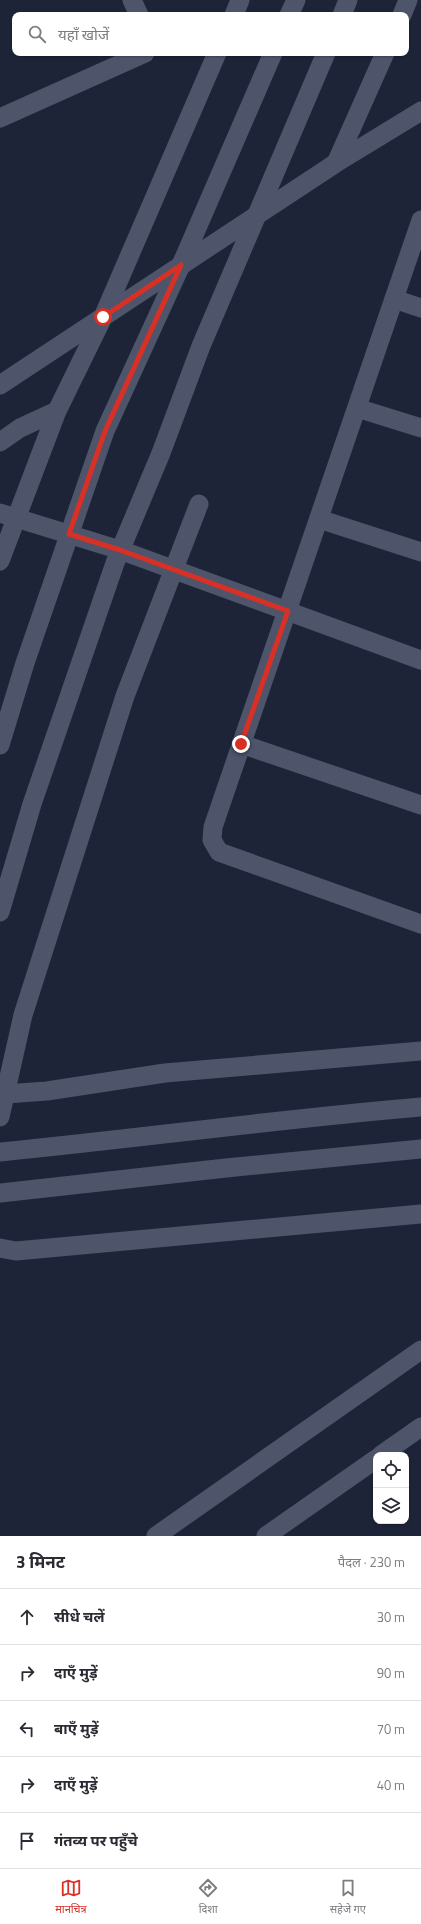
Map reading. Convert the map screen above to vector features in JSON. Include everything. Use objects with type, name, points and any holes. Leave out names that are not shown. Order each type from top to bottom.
[{"type":"street","points":[[132,0],[138,12]]},
{"type":"street","points":[[235,12],[240,0]]},
{"type":"street","points":[[291,12],[296,0]]},
{"type":"street","points":[[343,12],[348,0]]},
{"type":"street","points":[[403,12],[408,0]]},
{"type":"street","points":[[0,118],[138,56]]},
{"type":"street","points":[[0,560],[8,515],[103,317],[216,56]]},
{"type":"street","points":[[0,745],[25,662],[105,431],[181,265],[272,56]]},
{"type":"street","points":[[0,912],[32,804],[120,550],[161,452],[201,346],[325,56]]},
{"type":"street","points":[[336,163],[384,56]]},
{"type":"street","points":[[0,385],[336,163],[421,111]]},
{"type":"street","points":[[419,230],[241,744],[213,827],[212,840],[219,852],[421,924]]},
{"type":"street","points":[[394,299],[421,308]]},
{"type":"street","points":[[357,408],[421,428]]},
{"type":"street","points":[[0,442],[20,428],[57,411]]},
{"type":"street","points":[[0,1117],[23,1015],[125,696],[199,504]]},
{"type":"street","points":[[8,515],[120,550],[421,660]]},
{"type":"street","points":[[319,519],[421,552]]},
{"type":"street","points":[[241,744],[421,806]]},
{"type":"street","points":[[5,1094],[47,1091],[165,1073],[421,1051]]},
{"type":"street","points":[[0,1152],[123,1140],[338,1114],[421,1107]]},
{"type":"street","points":[[0,1193],[226,1168],[421,1149]]},
{"type":"street","points":[[0,1248],[16,1251],[421,1214]]},
{"type":"street","points":[[156,1536],[421,1350]]},
{"type":"street","points":[[385,1452],[421,1427]]},
{"type":"street","points":[[266,1536],[373,1461]]},
{"type":"route","points":[[103,317],[181,265],[105,431],[69,534],[120,550],[288,611],[241,744]]}]
